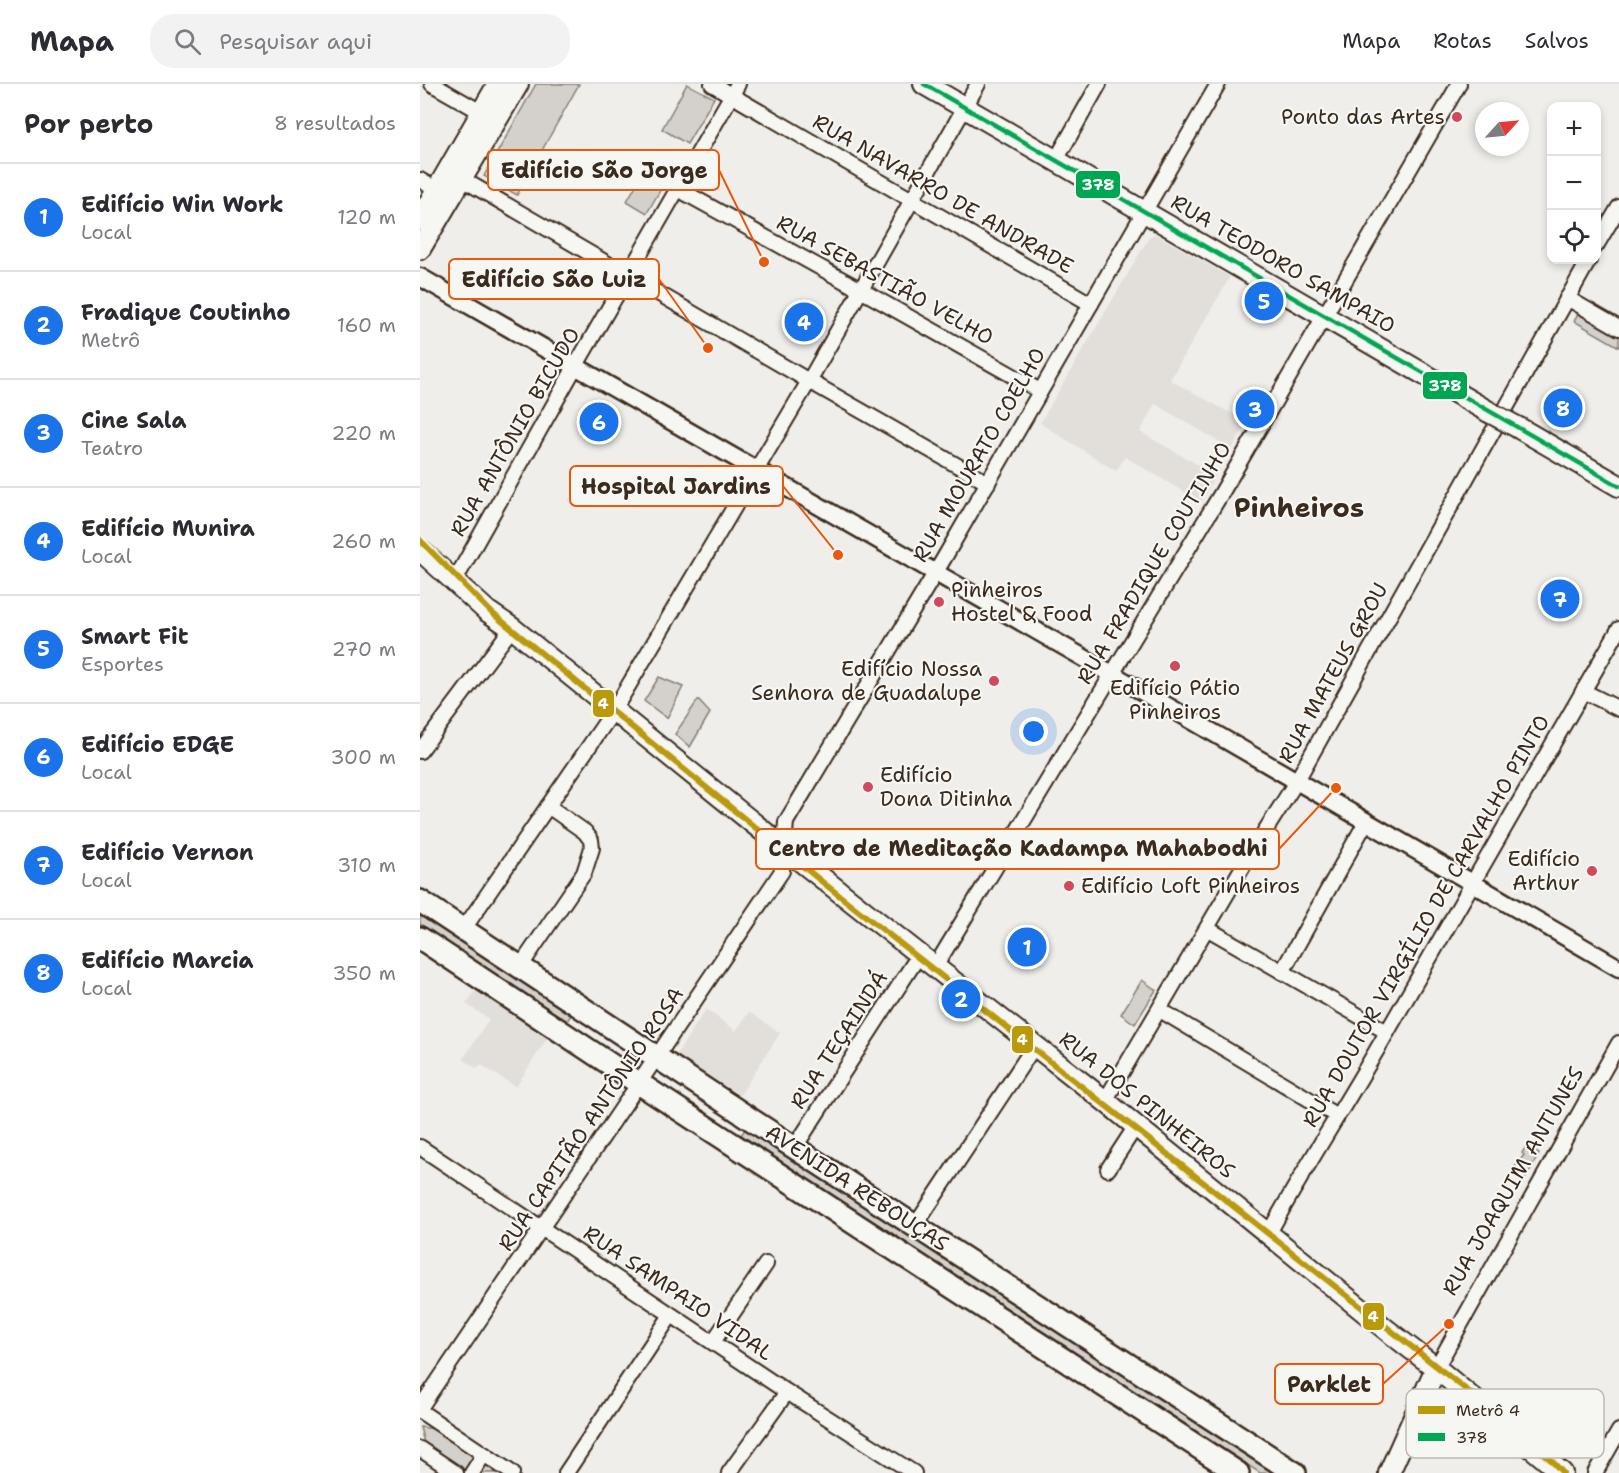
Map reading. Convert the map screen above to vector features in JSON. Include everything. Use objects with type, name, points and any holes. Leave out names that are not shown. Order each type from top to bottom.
[{"type":"main road","points":[[420,219],[428,185],[482,112],[498,84]]},
{"type":"main road","points":[[420,249],[518,84]]},
{"type":"main road","name":"RUA TEODORO SAMPAIO","points":[[924,84],[1619,486]]},
{"type":"main road","name":"RUA DOS PINHEIROS","points":[[420,550],[487,611],[512,628],[784,848],[1105,1101],[1461,1389]]},
{"type":"main road","name":"AVENIDA REBOUÇAS","points":[[420,901],[1294,1473]]},
{"type":"main road","name":"AVENIDA REBOUÇAS","points":[[420,938],[1238,1473]]},
{"type":"main road","name":"RUA JOAQUIM ANTUNES","points":[[1427,1389],[1436,1368]]},
{"type":"main road","name":"RUA JOAQUIM ANTUNES","points":[[1389,1473],[1406,1435]]},
{"type":"main road","name":"RUA DOS PINHEIROS","points":[[1544,1458],[1562,1473]]},
{"type":"street","points":[[432,84],[482,112]]},
{"type":"street","name":"RUA NAVARRO DE ANDRADE","points":[[712,84],[735,90],[911,199],[1091,304]]},
{"type":"street","points":[[463,930],[614,710],[808,381],[978,84]]},
{"type":"street","points":[[1056,160],[1099,84]]},
{"type":"street","name":"RUA MOURATO COELHO","points":[[784,848],[786,822],[988,483],[1218,84]]},
{"type":"street","name":"RUA FRADIQUE COUTINHO","points":[[935,967],[1326,316],[1459,84]]},
{"type":"street","name":"RUA ANTÔNIO BICUDO","points":[[454,582],[735,90]]},
{"type":"street","points":[[462,179],[988,483]]},
{"type":"street","name":"RUA SEBASTIÃO VELHO","points":[[678,189],[1040,391]]},
{"type":"street","points":[[1601,238],[1619,207]]},
{"type":"street","name":"RUA MATEUS GROU","points":[[1105,1101],[1248,858],[1296,782],[1587,264]]},
{"type":"street","points":[[420,277],[1619,968]]},
{"type":"street","points":[[1567,298],[1619,328]]},
{"type":"street","points":[[420,751],[512,628]]},
{"type":"street","name":"RUA DOUTOR VIRGÍLIO DE CARVALHO PINTO","points":[[1269,1233],[1619,629]]},
{"type":"street","points":[[1583,691],[1619,709]]},
{"type":"street","points":[[520,967],[584,873],[592,848],[591,840],[585,832],[548,806]]},
{"type":"street","points":[[1282,972],[1366,822]]},
{"type":"street","name":"RUA CAPITÃO ANTÔNIO ROSA","points":[[420,1410],[782,871],[784,848]]},
{"type":"street","points":[[1208,929],[1387,1032]]},
{"type":"street","name":"RUA TEÇAINDÁ","points":[[795,1148],[919,955]]},
{"type":"street","points":[[1160,1010],[1337,1116]]},
{"type":"street","name":"RUA JOAQUIM ANTUNES","points":[[1436,1368],[1619,1043]]},
{"type":"street","points":[[915,1226],[1035,1046]]},
{"type":"street","points":[[1108,1169],[1136,1126]]},
{"type":"street","name":"RUA SAMPAIO VIDAL","points":[[420,1147],[787,1392],[914,1473]]},
{"type":"street","points":[[713,1342],[766,1263]]},
{"type":"street","points":[[566,1473],[671,1315]]},
{"type":"street","points":[[729,1473],[787,1392]]},
{"type":"street","points":[[420,1410],[512,1473]]},
{"type":"street","points":[[1604,1457],[1619,1431]]},
{"type":"street","points":[[420,1449],[456,1473]]},
{"type":"street","points":[[472,1473],[484,1454]]},
{"type":"street","points":[[1595,1473],[1604,1458]]},
{"type":"shaded area","points":[[536,84],[579,84],[517,195],[484,176]]},
{"type":"shaded area","points":[[687,84],[714,98],[687,144],[662,129]]},
{"type":"shaded area","points":[[650,161],[670,173],[647,213],[627,201]]},
{"type":"shaded area","points":[[1155,234],[1230,277],[1170,380],[1247,422],[1232,449],[1155,404],[1140,432],[1216,475],[1201,502],[1125,457],[1116,471],[1040,423],[1150,236]]},
{"type":"shaded area","points":[[1581,308],[1619,330],[1619,347],[1574,321]]},
{"type":"shaded area","points":[[659,677],[683,687],[667,718],[644,701]]},
{"type":"shaded area","points":[[698,700],[710,713],[690,747],[675,734]]},
{"type":"shaded area","points":[[420,915],[571,1015],[567,1021],[420,924]]},
{"type":"shaded area","points":[[1142,980],[1156,990],[1135,1024],[1121,1014]]},
{"type":"shaded area","points":[[477,988],[549,1035],[516,1087],[481,1065],[476,1068],[463,1059],[489,1019],[466,1004]]},
{"type":"shaded area","points":[[706,1009],[736,1031],[749,1012],[780,1033],[740,1095],[676,1055]]},
{"type":"shaded area","points":[[745,1129],[1273,1473],[1260,1473],[741,1135]]},
{"type":"shaded area","points":[[1526,1147],[1539,1154],[1525,1179],[1512,1171],[1524,1155],[1522,1153]]},
{"type":"shaded area","points":[[420,1427],[435,1429],[506,1473],[464,1473],[424,1443]]},
{"type":"metro line","name":"4","points":[[420,540],[492,613],[821,881],[1465,1389]]},
{"type":"metro line","name":"4","points":[[1549,1458],[1563,1473]]},
{"type":"transit line","name":"378","points":[[924,84],[1619,486]]},
{"type":"place","name":"Ponto das Artes","points":[[1457,117]]},
{"type":"place","name":"Edifício São Jorge","points":[[764,262]]},
{"type":"place","name":"Smart Fit","points":[[1264,301]]},
{"type":"place","name":"Edifício Munira","points":[[804,322]]},
{"type":"place","name":"Edifício São Luiz","points":[[708,348]]},
{"type":"place","name":"Edifício Marcia","points":[[1563,408]]},
{"type":"place","name":"Cine Sala","points":[[1255,409]]},
{"type":"place","name":"Edifício EDGE","points":[[599,422]]},
{"type":"place","name":"Hospital Jardins","points":[[838,555]]},
{"type":"place","name":"Edifício Vernon","points":[[1560,599]]},
{"type":"place","name":"Pinheiros Hostel & Food","points":[[939,602]]},
{"type":"place","name":"Edifício Pátio Pinheiros","points":[[1175,666]]},
{"type":"place","name":"Edifício Nossa Senhora de Guadalupe","points":[[994,681]]},
{"type":"place","name":"Edifício Dona Ditinha","points":[[868,787]]},
{"type":"place","name":"Centro de Meditação Kadampa Mahabodhi","points":[[1336,788]]},
{"type":"place","name":"Edifício Arthur","points":[[1592,871]]},
{"type":"place","name":"Edifício Loft Pinheiros","points":[[1069,886]]},
{"type":"place","name":"Edifício Win Work","points":[[1027,947]]},
{"type":"place","name":"Fradique Coutinho","points":[[961,999]]},
{"type":"place","name":"Parklet","points":[[1449,1324]]},
{"type":"district","name":"Pinheiros","points":[[1299,508]]}]
